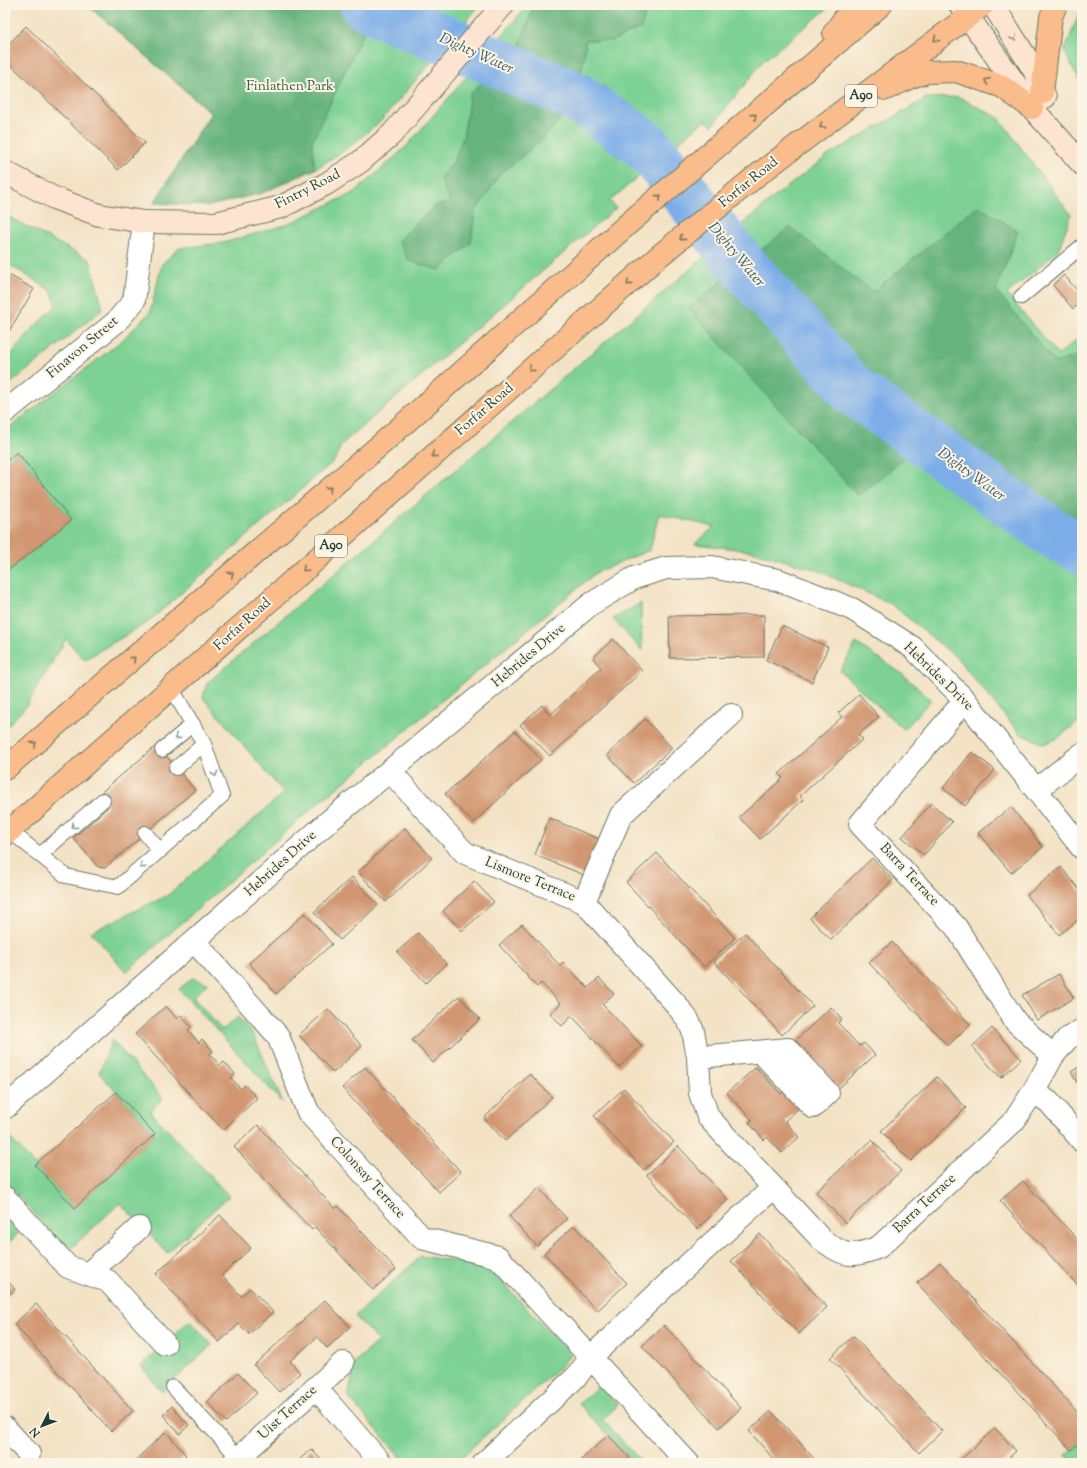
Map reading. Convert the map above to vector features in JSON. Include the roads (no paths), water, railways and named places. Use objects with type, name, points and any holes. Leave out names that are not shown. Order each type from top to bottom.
[{"type":"highway","points":[[812,65],[854,5]]},
{"type":"highway","points":[[5,769],[386,440],[629,223],[812,65],[851,29],[881,5]]},
{"type":"highway","points":[[842,111],[911,77],[927,72],[944,71],[962,73],[1037,100],[1050,24],[1056,5]]},
{"type":"highway","name":"Forfar Road","points":[[7,833],[172,689],[658,257],[755,177],[842,111],[970,8]]},
{"type":"street","name":"Fintry Road","points":[[5,172],[54,198],[99,216],[144,222],[216,223],[281,207],[326,184],[360,162],[392,134],[503,5]]},
{"type":"street","points":[[993,5],[1034,70],[1037,100]]},
{"type":"street","points":[[970,8],[1078,158]]},
{"type":"street","name":"Finavon Street","points":[[5,412],[116,322],[134,301],[144,222]]},
{"type":"street","name":"Hebrides Drive","points":[[5,1108],[328,822],[591,604],[634,578],[666,568],[712,567],[778,580],[852,609],[912,647],[965,700],[1082,848]]},
{"type":"street","name":"Barra Terrace","points":[[965,700],[860,824],[956,927],[1015,1021],[1053,1056]]},
{"type":"street","name":"Lismore Terrace","points":[[390,771],[465,853],[584,902],[621,815],[730,715]]},
{"type":"street","points":[[1036,790],[1082,754]]},
{"type":"street","name":"Barra Terrace","points":[[584,902],[675,1003],[688,1020],[693,1031],[698,1057],[700,1093],[708,1117],[821,1239],[839,1253],[860,1254],[878,1247],[1014,1121],[1053,1056],[1067,1039],[1082,1030]]},
{"type":"street","name":"Colonsay Terrace","points":[[194,941],[278,1036],[308,1112],[422,1238],[498,1256],[688,1463]]},
{"type":"street","points":[[698,1057],[761,1052]]},
{"type":"street","points":[[1032,1092],[1048,1102],[1082,1142]]},
{"type":"street","points":[[484,1463],[577,1376],[591,1357],[678,1274],[773,1188]]},
{"type":"street","points":[[5,1198],[68,1267],[108,1281],[165,1344]]},
{"type":"street","points":[[88,1274],[139,1228]]},
{"type":"street","name":"Uist Terrace","points":[[236,1460],[343,1363]]},
{"type":"street","points":[[316,1388],[381,1463]]},
{"type":"street","points":[[5,1428],[29,1454]]},
{"type":"lane","points":[[1021,297],[1082,246]]},
{"type":"lane","points":[[7,833],[40,855],[66,876],[118,887],[160,851],[222,796],[204,744],[172,689]]},
{"type":"lane","points":[[162,750],[193,724]]},
{"type":"lane","points":[[176,768],[204,744]]},
{"type":"lane","points":[[40,855],[103,800]]},
{"type":"lane","points":[[145,833],[160,851]]},
{"type":"lane","points":[[173,1387],[236,1460]]},
{"type":"waterway","name":"Dighty Water","points":[[365,5],[576,97],[648,147],[742,265],[854,391],[1052,533],[1082,549]]},
{"type":"park label","name":"Finlathen Park","points":[[290,87]]}]
